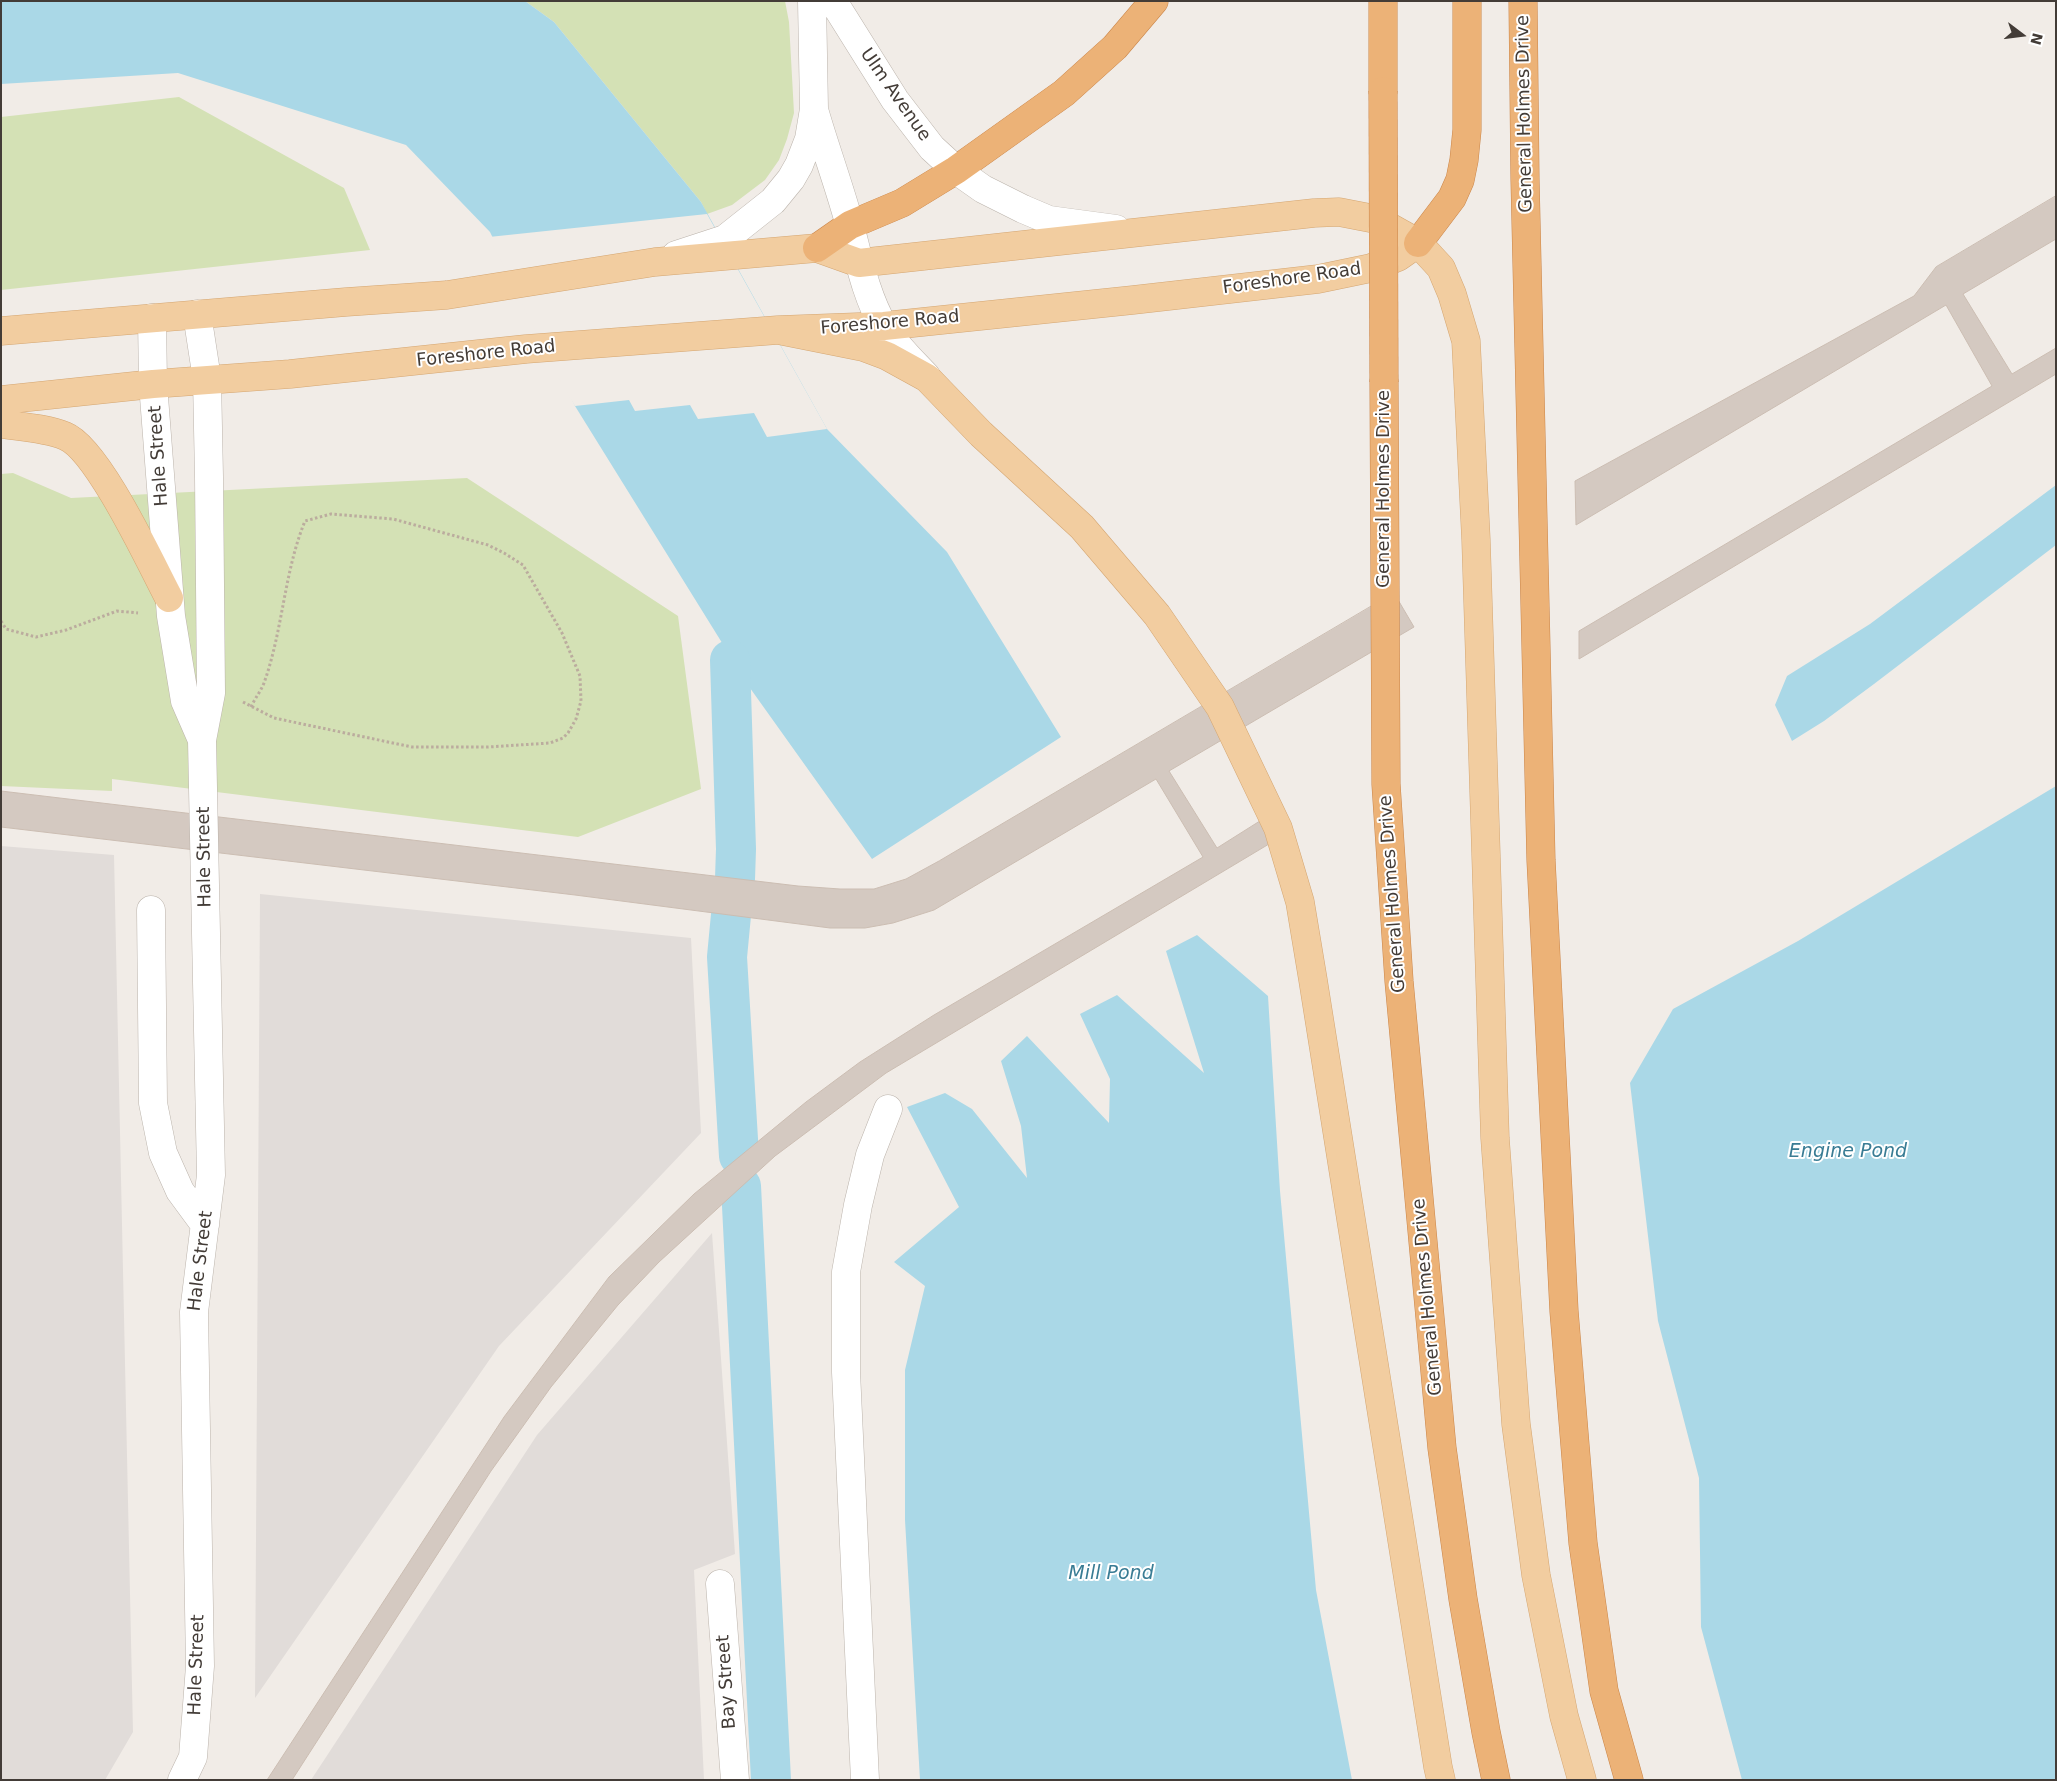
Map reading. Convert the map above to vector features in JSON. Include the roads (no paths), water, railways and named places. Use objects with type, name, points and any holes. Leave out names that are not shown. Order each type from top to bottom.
[{"type":"highway","points":[[817,248],[850,225],[902,203],[956,170],[1064,93],[1115,47],[1154,1]]},
{"type":"highway","name":"General Holmes Drive","points":[[1383,1],[1386,784],[1399,981],[1442,1448],[1463,1599],[1496,1780]]},
{"type":"highway","points":[[1418,243],[1452,198],[1460,180],[1467,130],[1467,1]]},
{"type":"highway","name":"General Holmes Drive","points":[[1523,1],[1525,179],[1541,860],[1564,1311],[1584,1543],[1604,1691],[1629,1780]]},
{"type":"main road","points":[[1,331],[447,295],[654,262],[735,246],[817,248],[859,263],[1314,213],[1339,212],[1376,219],[1418,243],[1441,268],[1452,294],[1466,341],[1476,540],[1495,1138],[1516,1424],[1536,1575],[1564,1716],[1582,1780]]},
{"type":"main road","name":"Foreshore Road","points":[[1,400],[207,379],[290,374],[526,349],[778,330],[884,326],[1318,279],[1371,268],[1398,257],[1418,243]]},
{"type":"main road","points":[[778,330],[863,347],[900,362],[927,378],[981,434],[1082,528],[1157,615],[1205,683],[1220,707],[1278,828],[1300,902],[1441,1780]]},
{"type":"main road","points":[[1,424],[41,429],[66,436],[82,449],[109,486],[170,607]]},
{"type":"street","points":[[735,246],[791,179],[809,139],[814,110],[812,1]]},
{"type":"street","name":"Ulm Avenue","points":[[833,1],[895,100],[932,148],[956,170],[983,189],[1023,210],[1049,220],[1139,232]]},
{"type":"street","points":[[814,110],[850,225],[859,263],[884,326],[927,378]]},
{"type":"street","name":"Hale Street","points":[[182,1780],[193,1757],[200,1666],[194,1312],[211,1175],[202,740],[212,693],[207,379],[197,314]]},
{"type":"street","name":"Hale Street","points":[[152,318],[153,384],[170,607],[185,701],[202,740]]},
{"type":"street","points":[[151,910],[153,1103],[163,1154],[180,1191],[205,1225]]},
{"type":"street","points":[[865,1780],[846,1372],[846,1272],[858,1205],[870,1155],[888,1109]]},
{"type":"street","name":"Bay Street","points":[[720,1584],[735,1780]]},
{"type":"water","points":[[1,1],[525,1],[554,22],[701,202],[827,429],[947,552],[1061,737],[872,859],[730,660],[724,646],[575,406],[490,232],[406,145],[178,73],[1,84]]},
{"type":"water","points":[[2056,485],[2056,545],[1874,684],[1824,721],[1792,741],[1775,705],[1787,676],[1870,624]]},
{"type":"water","name":"Engine Pond","points":[[2056,786],[2056,1780],[1742,1780],[1701,1627],[1699,1478],[1658,1321],[1630,1083],[1673,1009],[1798,941]]},
{"type":"water","name":"Mill Pond","points":[[1197,935],[1268,996],[1280,1191],[1316,1590],[1352,1780],[920,1780],[905,1520],[905,1370],[925,1286],[894,1262],[959,1207],[907,1107],[945,1093],[972,1109],[1027,1178],[1021,1126],[1001,1061],[1027,1036],[1109,1123],[1110,1079],[1080,1014],[1117,995],[1204,1073],[1166,951]]},
{"type":"waterway","points":[[730,660],[736,849],[735,879]]},
{"type":"waterway","points":[[731,915],[727,957],[739,1156]]},
{"type":"waterway","points":[[741,1186],[771,1780]]}]
